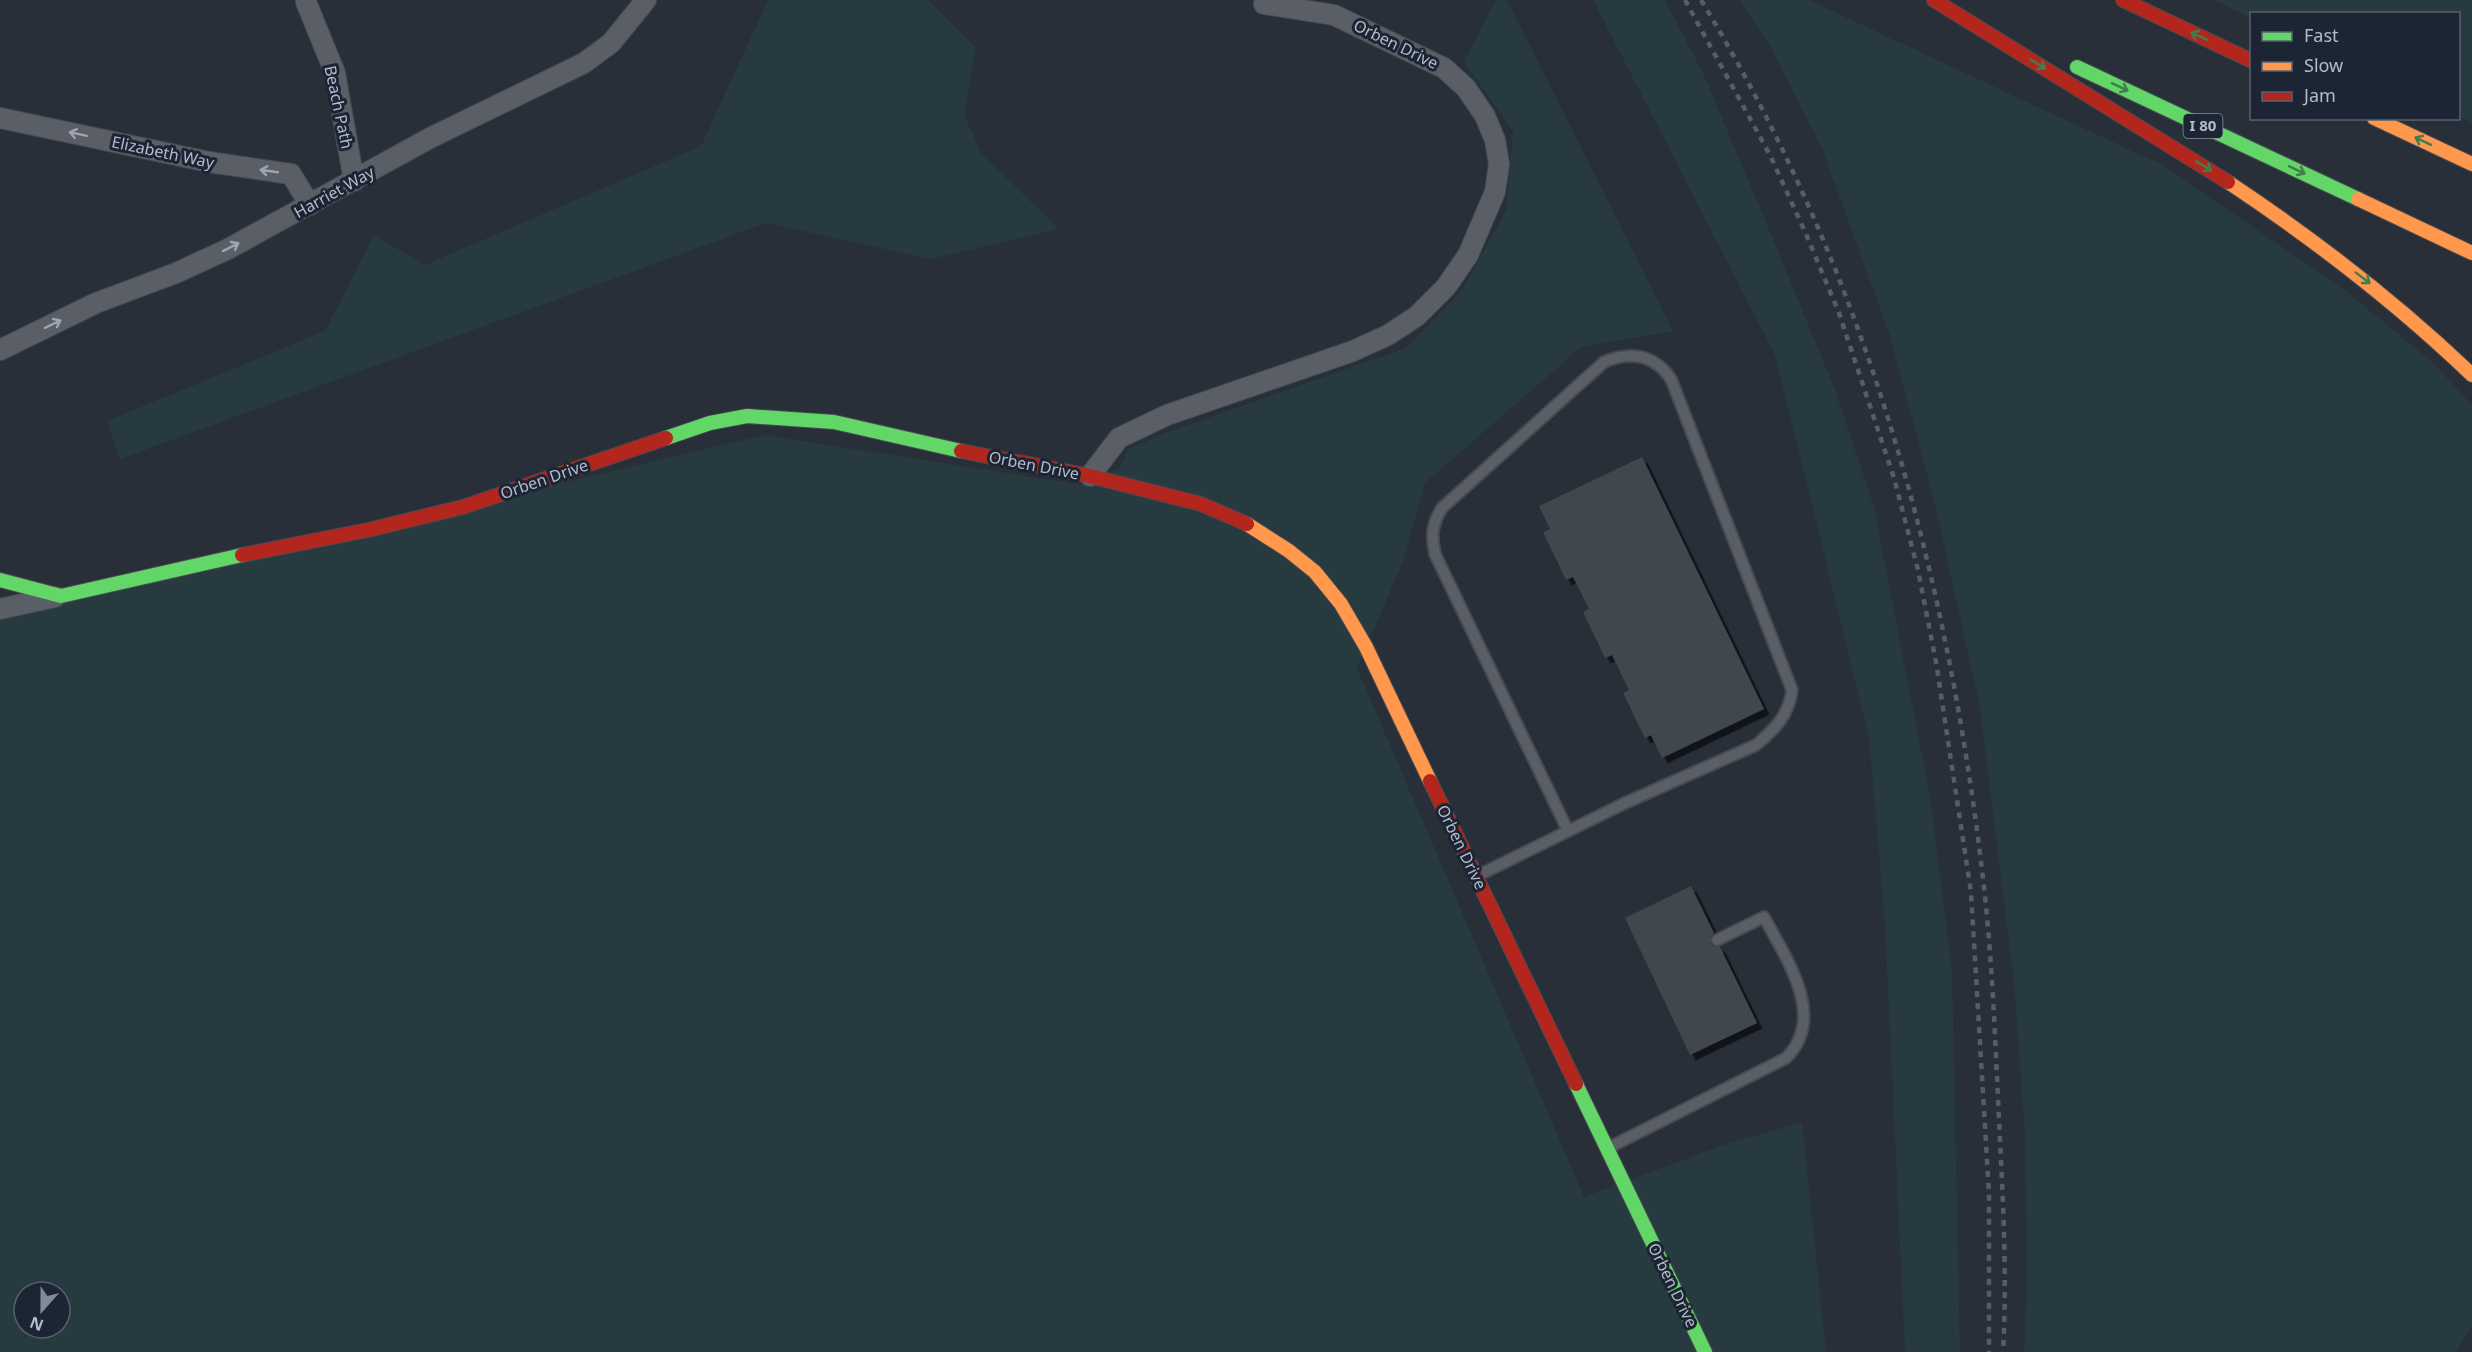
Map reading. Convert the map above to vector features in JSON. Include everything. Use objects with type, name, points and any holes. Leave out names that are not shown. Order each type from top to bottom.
[{"type":"main road","points":[[1934,0],[2042,51]]},
{"type":"main road","points":[[1934,0],[2226,179],[2310,237],[2374,286],[2436,339],[2472,375]]},
{"type":"main road","points":[[2123,0],[2250,60]]},
{"type":"main road","name":"I 80","points":[[2063,61],[2472,253]]},
{"type":"main road","points":[[2378,120],[2472,164]]},
{"type":"main road","name":"Orben Drive","points":[[0,580],[61,596],[463,507],[710,423],[747,416],[834,422],[922,443],[1090,476],[1168,495],[1230,515],[1288,551],[1315,572],[1341,604],[1366,647],[1705,1352]]},
{"type":"street","name":"Harriet Way","points":[[0,350],[96,303],[176,273],[228,249],[310,206],[430,138],[584,63],[611,43],[646,0]]},
{"type":"street","name":"Beach Path","points":[[306,2],[335,73],[354,181]]},
{"type":"street","name":"Orben Drive","points":[[1090,476],[1119,438],[1167,415],[1353,351],[1388,336],[1417,316],[1446,286],[1468,255],[1495,192],[1499,164],[1495,140],[1466,88],[1444,68],[1334,15],[1264,4]]},
{"type":"street","name":"Elizabeth Way","points":[[0,118],[209,162],[291,174],[310,206]]},
{"type":"street","points":[[0,609],[61,596]]},
{"type":"lane","points":[[1477,877],[1625,803],[1756,745],[1786,714],[1791,702],[1792,690],[1671,379],[1658,364],[1641,355],[1617,357],[1604,362],[1442,508],[1434,521],[1431,537],[1435,554],[1568,831]]},
{"type":"lane","points":[[1608,1148],[1786,1058],[1799,1041],[1803,1021],[1798,983],[1764,916],[1717,940]]},
{"type":"green space","points":[[768,0],[928,0],[976,48],[964,114],[981,153],[1059,229],[931,259],[766,223],[120,459],[107,421],[325,331],[374,235],[425,265],[701,146]]},
{"type":"green space","points":[[1496,0],[1507,0],[1673,331],[1581,347],[1425,483],[1403,562],[1357,668],[1584,1197],[1721,1146],[1802,1122],[1826,1352],[0,1352],[0,616],[764,435],[1083,485],[1119,468],[1129,449],[1168,432],[1406,348],[1461,292],[1506,211],[1513,132],[1464,62]]},
{"type":"green space","points":[[1593,0],[1665,0],[1704,75],[1778,251],[1835,390],[1874,507],[1930,797],[1952,971],[1960,1352],[1905,1352],[1885,925],[1869,737],[1775,355]]},
{"type":"green space","points":[[1740,0],[1809,0],[2160,164],[2340,286],[2432,362],[2472,405],[2472,1325],[2456,1352],[2024,1352],[2027,1281],[2025,1132],[2014,984],[1980,708],[1934,500],[1890,336],[1822,148],[1769,44]]},
{"type":"green space","points":[[2214,0],[2472,0],[2472,123],[2460,117],[2460,12],[2250,12],[2250,18]]},
{"type":"building","points":[[1642,457],[1764,709],[1662,758],[1651,735],[1645,738],[1623,693],[1629,690],[1612,655],[1605,658],[1583,612],[1589,609],[1573,577],[1566,580],[1543,532],[1550,529],[1539,506]]},
{"type":"building","points":[[1691,886],[1714,933],[1710,943],[1720,947],[1757,1023],[1690,1055],[1625,918]]},
{"type":"railway","points":[[1685,0],[1770,155],[1839,313],[1894,478],[1918,570],[1936,662],[1971,892],[1989,1194],[1989,1352]]},
{"type":"railway","points":[[1701,0],[1759,103],[1810,209],[1854,317],[1891,427],[1922,540],[1948,654],[1968,770],[1989,934],[2003,1214],[2005,1283],[2003,1352]]},
{"type":"traffic: fast","points":[[2077,67],[2358,199]]},
{"type":"traffic: fast","points":[[666,438],[710,423],[747,416],[834,422],[961,451]]},
{"type":"traffic: fast","points":[[0,580],[61,596],[242,555]]},
{"type":"traffic: fast","points":[[1576,1084],[1705,1352]]},
{"type":"traffic: slow","points":[[2378,120],[2472,164]]},
{"type":"traffic: slow","points":[[2228,182],[2292,226],[2354,273],[2414,322],[2472,375]]},
{"type":"traffic: slow","points":[[2358,199],[2472,253]]},
{"type":"traffic: slow","points":[[1247,524],[1289,551],[1315,572],[1341,604],[1366,647],[1430,781]]},
{"type":"traffic: jam","points":[[1934,0],[2228,182]]},
{"type":"traffic: jam","points":[[2123,0],[2250,60]]},
{"type":"traffic: jam","points":[[242,555],[368,530],[463,507],[666,438]]},
{"type":"traffic: jam","points":[[961,451],[1090,476],[1201,504],[1247,524]]},
{"type":"traffic: jam","points":[[1430,781],[1576,1084]]}]
